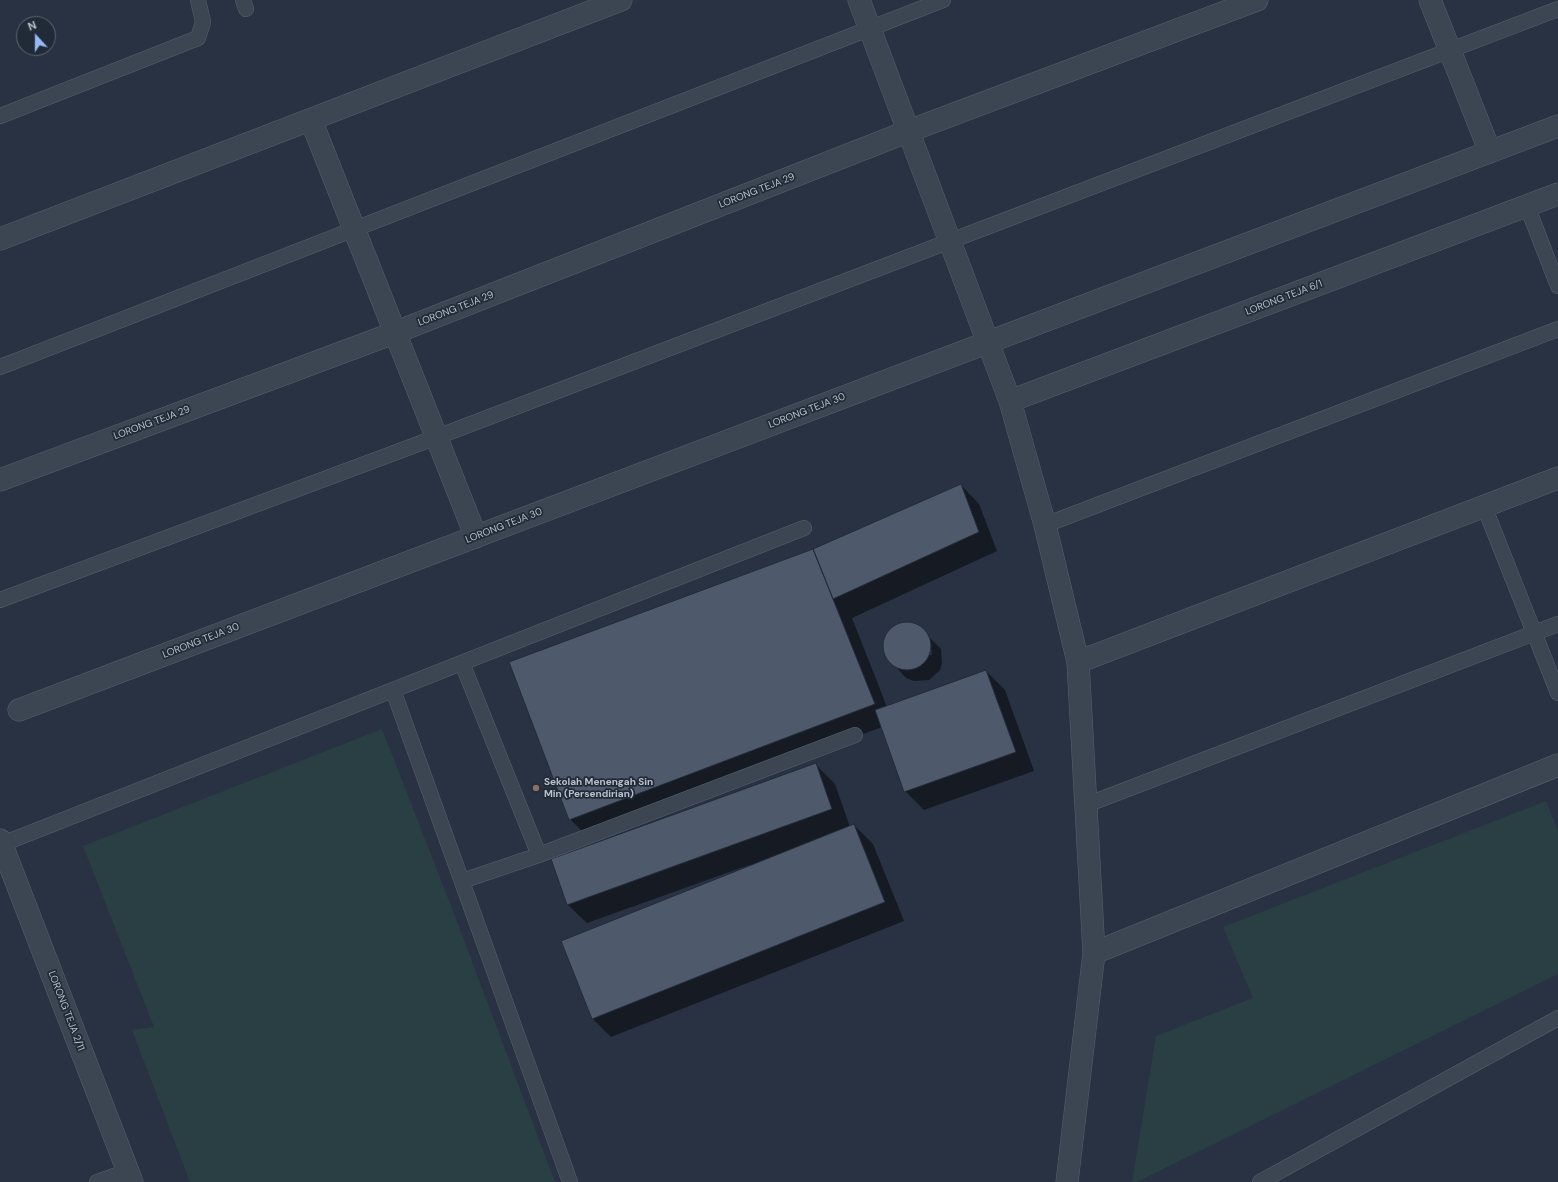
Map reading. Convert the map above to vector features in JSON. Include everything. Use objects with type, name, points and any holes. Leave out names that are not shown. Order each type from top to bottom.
[{"type":"street","points":[[0,239],[621,0]]},
{"type":"street","points":[[859,0],[1010,401],[1045,525],[1078,662],[1094,953],[1067,1182]]},
{"type":"street","name":"LORONG TEJA 29","points":[[0,480],[394,333],[909,131],[1257,0]]},
{"type":"street","points":[[1430,0],[1490,152]]},
{"type":"street","points":[[311,120],[476,537]]},
{"type":"street","name":"LORONG TEJA 30","points":[[19,710],[1558,126]]},
{"type":"street","name":"LORONG TEJA 6/1","points":[[1010,401],[1558,194]]},
{"type":"street","points":[[1078,662],[1558,478]]},
{"type":"street","points":[[1094,953],[1558,765]]},
{"type":"street","name":"LORONG TEJA 2/11","points":[[1,842],[130,1176]]},
{"type":"lane","points":[[0,116],[198,38],[203,22],[198,0]]},
{"type":"lane","points":[[0,367],[870,27],[943,0]]},
{"type":"lane","points":[[0,600],[437,437],[1558,9]]},
{"type":"lane","points":[[1527,206],[1558,286]]},
{"type":"lane","points":[[1045,525],[1558,330]]},
{"type":"lane","points":[[1484,506],[1558,693]]},
{"type":"lane","points":[[1,842],[804,528]]},
{"type":"lane","points":[[1086,805],[1558,624]]},
{"type":"lane","points":[[462,663],[539,855]]},
{"type":"lane","points":[[393,690],[570,1182]]},
{"type":"lane","points":[[462,882],[539,855],[855,735]]},
{"type":"lane","points":[[1260,1182],[1558,1018]]},
{"type":"lane","points":[[96,1182],[130,1176]]},
{"type":"green space","points":[[382,729],[453,911],[555,1182],[190,1182],[132,1030],[154,1027],[83,846]]},
{"type":"green space","points":[[1546,801],[1558,831],[1558,974],[1137,1182],[1132,1182],[1156,1036],[1253,998],[1223,927]]},
{"type":"building","points":[[961,484],[979,532],[833,599],[813,549]]},
{"type":"building","points":[[813,549],[875,704],[569,820],[509,662]]},
{"type":"building","points":[[907,622],[916,624],[924,629],[929,637],[931,646],[929,655],[924,663],[916,668],[907,670],[898,668],[890,663],[885,655],[883,646],[885,637],[890,629],[898,624]]},
{"type":"building","points":[[986,670],[1016,752],[904,792],[875,710]]},
{"type":"building","points":[[816,763],[832,809],[567,905],[551,859]]},
{"type":"building","points":[[854,824],[885,902],[592,1019],[561,941]]},
{"type":"place","name":"Sekolah Menengah Sin Min (Persendirian)","points":[[536,788]]}]
